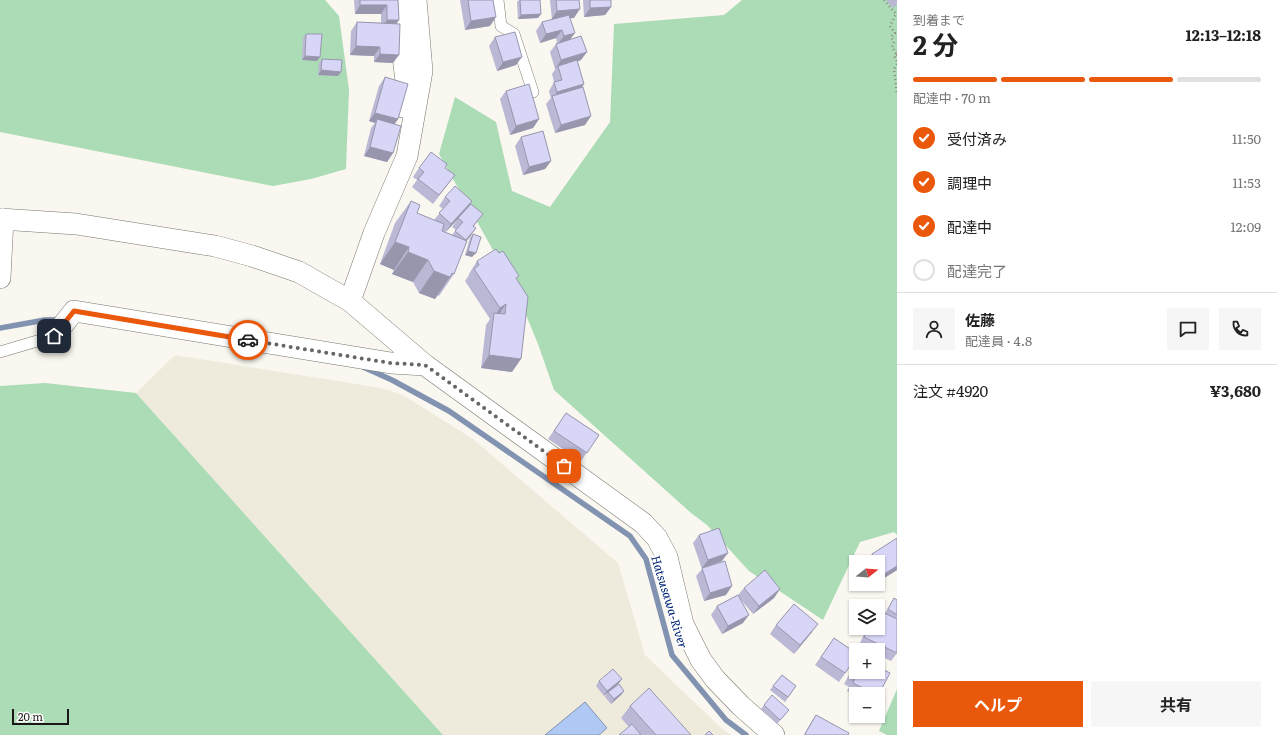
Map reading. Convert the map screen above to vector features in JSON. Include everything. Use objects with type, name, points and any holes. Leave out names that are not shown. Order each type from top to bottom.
[{"type":"street","points":[[390,196],[391,163],[405,96],[406,81],[396,0]]},
{"type":"street","points":[[350,302],[374,233],[407,156],[422,71],[416,0]]},
{"type":"street","points":[[0,278],[1,219],[76,224],[216,246],[252,256],[299,272],[350,302],[425,365],[643,523],[657,538],[667,558],[683,624],[701,660],[715,679],[741,706],[774,735]]},
{"type":"street","points":[[54,336],[74,311],[390,363],[425,365]]},
{"type":"lane","points":[[498,0],[501,26],[514,34],[533,92]]},
{"type":"lane","points":[[0,352],[54,336]]},
{"type":"path","points":[[884,0],[896,14],[890,26],[895,33],[891,37],[894,42],[892,47],[897,55],[894,56],[897,62],[894,69],[897,95]]},
{"type":"shaded area","points":[[175,355],[381,388],[403,395],[473,439],[618,563],[645,655],[719,726],[731,735],[443,735],[136,393]]},
{"type":"green space","points":[[0,0],[325,0],[339,16],[349,90],[346,169],[311,179],[273,186],[0,132]]},
{"type":"green space","points":[[742,0],[897,0],[897,535],[894,532],[860,542],[854,555],[849,555],[849,565],[823,620],[749,571],[707,525],[691,513],[554,390],[538,344],[516,291],[439,154],[455,97],[496,122],[512,191],[550,207],[610,122],[614,24],[724,15]]},
{"type":"green space","points":[[45,383],[136,393],[443,735],[0,735],[0,386]]},
{"type":"green space","points":[[897,689],[897,735],[887,735],[879,731],[882,723],[885,723],[885,717]]},
{"type":"water","points":[[585,702],[607,728],[599,735],[545,735]]},
{"type":"building","points":[[360,0],[398,0],[399,20],[387,20],[387,5],[360,5]]},
{"type":"building","points":[[468,0],[493,0],[496,17],[471,21]]},
{"type":"building","points":[[520,0],[540,0],[541,14],[521,15]]},
{"type":"building","points":[[556,0],[579,0],[580,9],[557,11]]},
{"type":"building","points":[[590,0],[611,0],[611,7],[590,8]]},
{"type":"building","points":[[569,15],[575,33],[564,36],[562,30],[546,34],[542,22]]},
{"type":"building","points":[[357,22],[400,24],[399,55],[380,54],[380,47],[356,46]]},
{"type":"building","points":[[515,32],[522,57],[503,62],[495,37]]},
{"type":"building","points":[[306,34],[322,34],[320,57],[305,56]]},
{"type":"building","points":[[581,36],[587,52],[561,60],[556,44]]},
{"type":"building","points":[[322,59],[342,60],[341,72],[321,70]]},
{"type":"building","points":[[577,60],[584,84],[557,92],[554,82],[562,80],[558,66]]},
{"type":"building","points":[[385,77],[408,84],[398,119],[375,113]]},
{"type":"building","points":[[529,84],[539,119],[516,126],[506,91]]},
{"type":"building","points":[[583,87],[591,116],[561,125],[552,96]]},
{"type":"building","points":[[377,119],[401,126],[393,153],[370,147]]},
{"type":"building","points":[[543,131],[551,161],[529,167],[521,137]]},
{"type":"building","points":[[431,152],[447,164],[445,168],[455,175],[439,195],[418,179],[424,172],[419,168]]},
{"type":"building","points":[[455,186],[472,201],[451,224],[439,213],[450,201],[445,197]]},
{"type":"building","points":[[411,201],[420,205],[417,213],[444,224],[442,231],[467,241],[454,274],[452,273],[450,277],[434,271],[428,260],[408,252],[409,247],[395,242]]},
{"type":"building","points":[[471,204],[483,214],[473,226],[476,228],[466,240],[455,231],[463,222],[458,218]]},
{"type":"building","points":[[473,234],[481,237],[476,253],[468,251]]},
{"type":"building","points":[[496,249],[499,253],[503,251],[519,276],[516,278],[528,297],[521,359],[489,355],[494,313],[505,314],[506,304],[500,308],[474,269],[479,265],[477,261]]},
{"type":"building","points":[[566,413],[599,435],[587,453],[554,431]]},
{"type":"building","points":[[719,528],[728,553],[708,560],[699,535]]},
{"type":"building","points":[[897,538],[897,566],[885,573],[885,555],[872,554]]},
{"type":"building","points":[[725,561],[732,586],[710,593],[702,568]]},
{"type":"building","points":[[765,570],[780,589],[759,606],[744,588]]},
{"type":"building","points":[[738,595],[749,615],[728,626],[717,606]]},
{"type":"building","points":[[894,598],[897,600],[897,615],[888,609]]},
{"type":"building","points":[[794,604],[818,624],[800,645],[776,625]]},
{"type":"building","points":[[885,613],[897,619],[897,653],[885,647],[885,643],[876,643],[864,637],[865,635],[885,635]]},
{"type":"building","points":[[834,638],[849,648],[849,668],[845,673],[821,657]]},
{"type":"building","points":[[613,669],[622,679],[607,691],[599,681]]},
{"type":"building","points":[[885,670],[890,673],[883,687],[861,687],[853,683],[855,679],[885,679]]},
{"type":"building","points":[[782,675],[796,686],[788,697],[773,686]]},
{"type":"building","points":[[619,684],[624,691],[614,699],[608,692]]},
{"type":"building","points":[[649,688],[691,735],[656,735],[630,706]]},
{"type":"building","points":[[772,695],[789,710],[780,720],[764,705]]},
{"type":"building","points":[[816,715],[849,733],[848,735],[806,735],[805,734]]},
{"type":"building","points":[[632,724],[641,735],[619,735]]},
{"type":"building","points":[[709,731],[713,735],[705,735]]},
{"type":"waterway","name":"Hatsusawa-River","points":[[0,328],[45,320],[59,320]]},
{"type":"waterway","name":"Hatsusawa-River","points":[[363,367],[392,380],[449,411],[630,536],[646,559],[672,655],[726,720],[746,735]]},
{"type":"way so far","points":[[248,340],[390,363],[425,365],[564,466]]},
{"type":"route","points":[[54,336],[74,311],[248,340]]}]
